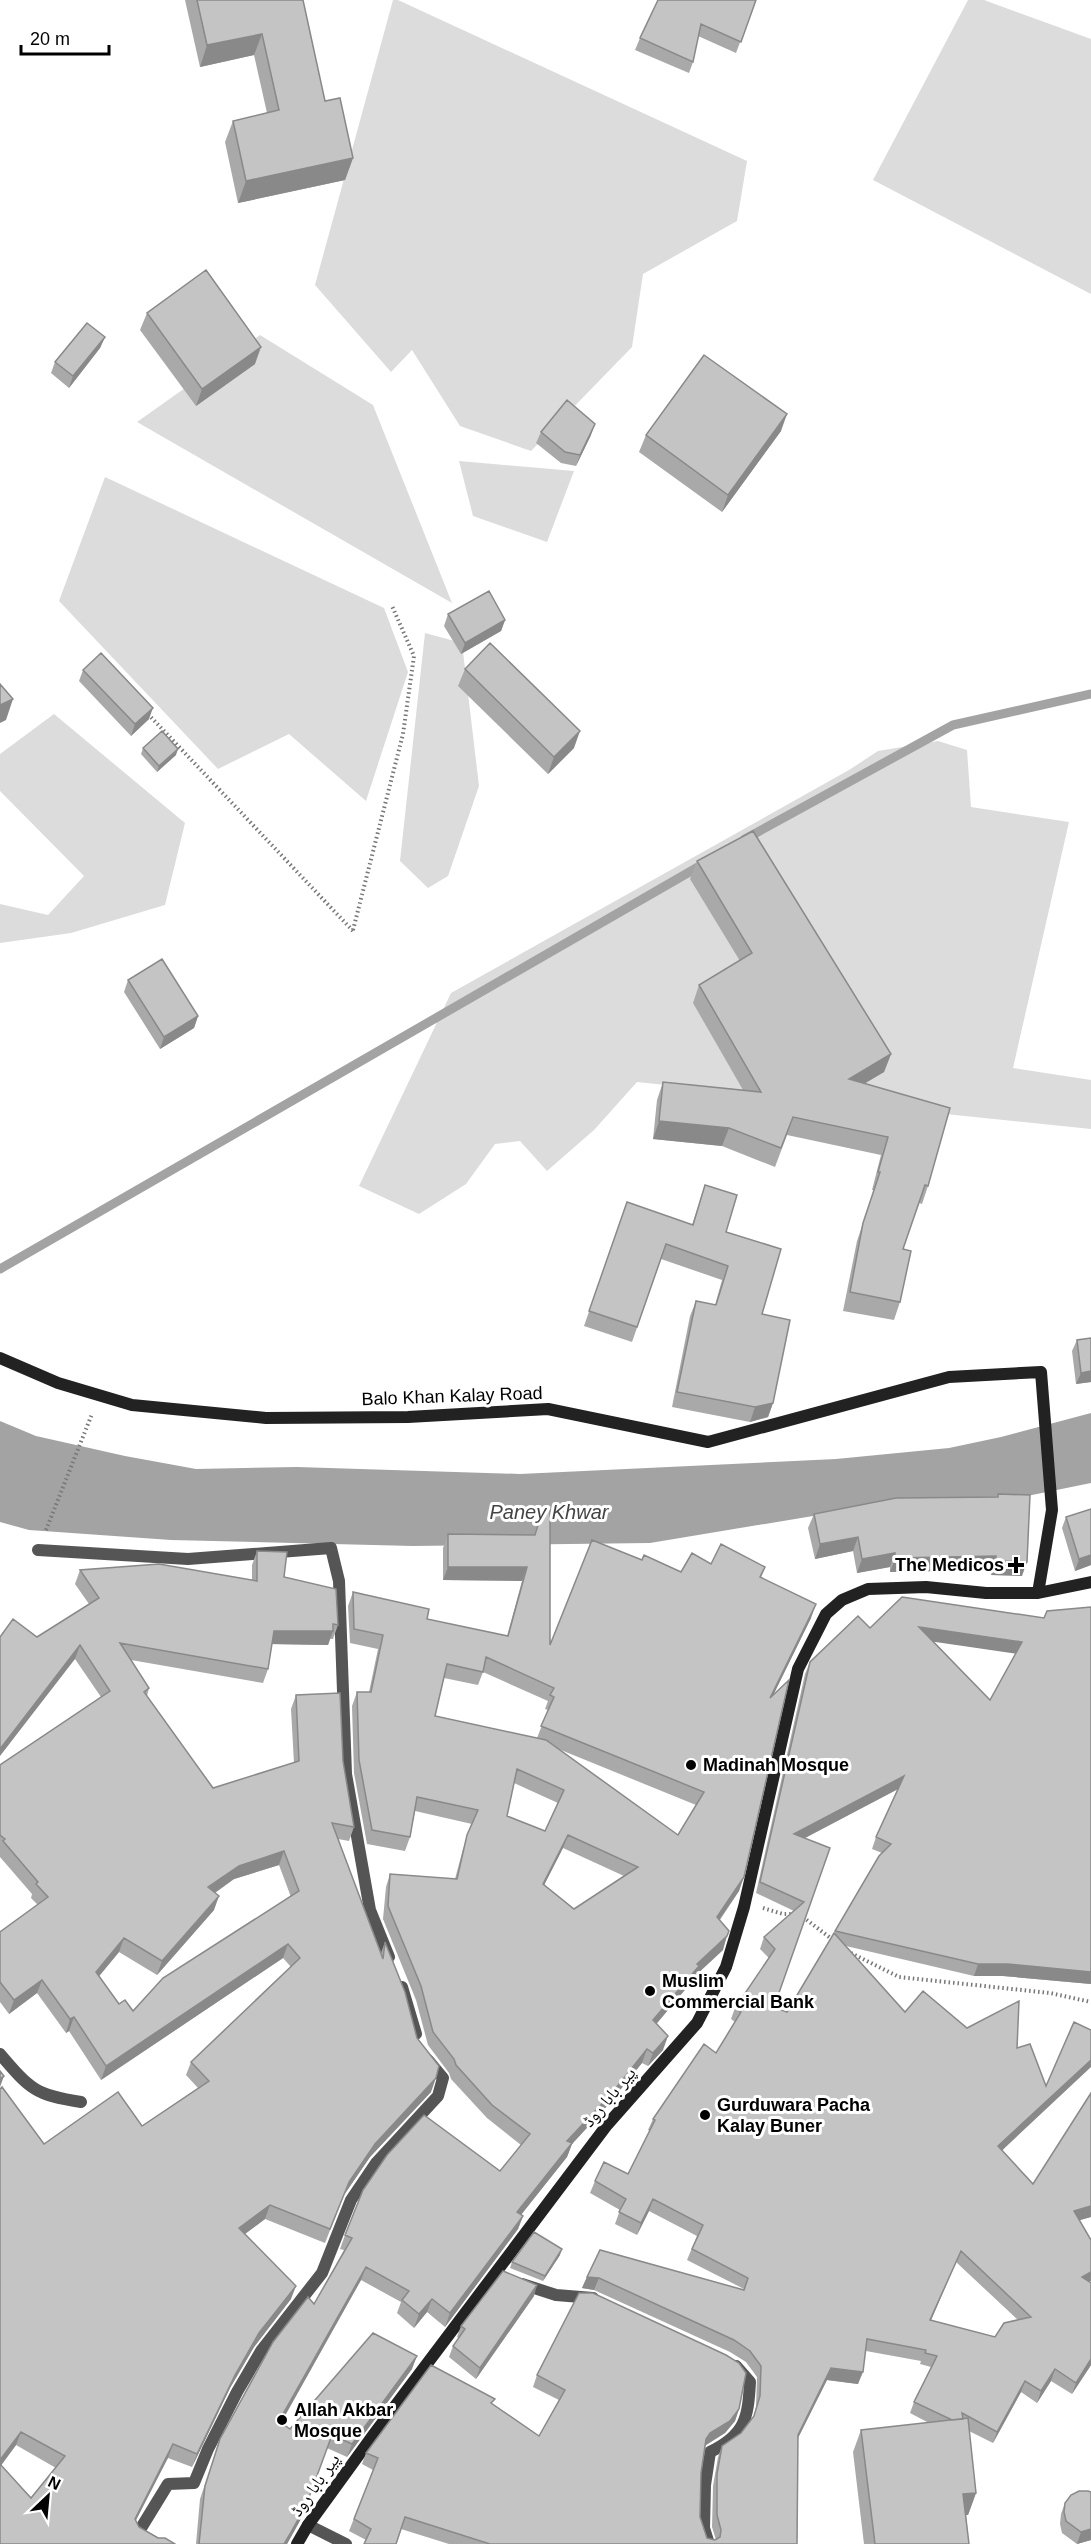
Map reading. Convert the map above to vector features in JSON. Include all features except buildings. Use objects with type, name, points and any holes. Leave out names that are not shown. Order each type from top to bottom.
[{"type":"main road","name":"Balo Khan Kalay Road","points":[[0,1358],[58,1383],[132,1405],[266,1418],[408,1418],[548,1409],[708,1442],[949,1377],[1041,1372],[1052,1510],[1038,1593]]},
{"type":"main road","points":[[1038,1593],[1091,1582]]},
{"type":"main road","name":"پیر بابا روڈ","points":[[297,2544],[308,2524],[607,2125],[697,2023],[726,1966],[744,1907],[798,1669],[826,1614],[842,1600],[868,1589],[926,1587],[986,1593],[1038,1593]]},
{"type":"street","points":[[38,1550],[188,1559],[331,1548],[339,1581],[345,1774],[370,1910],[408,2003],[420,2049],[443,2078],[438,2096],[376,2163],[351,2200],[322,2272],[261,2351],[227,2411],[194,2483],[168,2484],[138,2533],[157,2544]]},
{"type":"street","points":[[0,2054],[32,2089],[57,2098],[81,2102]]},
{"type":"street","points":[[497,2271],[541,2291],[566,2296],[591,2297],[601,2302]]},
{"type":"street","points":[[709,2544],[704,2528],[705,2485],[710,2452],[723,2446],[744,2426],[750,2382],[741,2369],[726,2360]]},
{"type":"street","points":[[308,2524],[346,2544]]},
{"type":"path","points":[[142,708],[353,931],[403,734],[414,656],[392,606]]},
{"type":"path","points":[[38,1550],[87,1431]]},
{"type":"path","points":[[744,1907],[763,1908],[783,1914],[800,1914],[837,1944]]},
{"type":"path","points":[[846,1951],[899,1977],[1050,1992],[1091,2002]]},
{"type":"shaded area","points":[[393,0],[398,0],[747,161],[737,221],[643,274],[632,347],[531,451],[460,426],[412,350],[391,372],[315,285]]},
{"type":"shaded area","points":[[968,0],[984,0],[1091,39],[1091,294],[873,180]]},
{"type":"shaded area","points":[[260,335],[373,405],[452,603],[137,422]]},
{"type":"shaded area","points":[[459,461],[574,471],[547,542],[473,516]]},
{"type":"shaded area","points":[[105,477],[384,608],[408,672],[366,801],[289,734],[218,769],[59,601]]},
{"type":"shaded area","points":[[425,633],[462,643],[479,786],[448,876],[428,888],[400,861]]},
{"type":"shaded area","points":[[54,714],[185,823],[165,905],[71,933],[0,943],[0,904],[48,915],[84,876],[0,791],[0,754]]},
{"type":"shaded area","points":[[938,741],[967,750],[971,807],[1069,822],[1013,1068],[1091,1080],[1091,1129],[637,1082],[594,1130],[547,1171],[520,1141],[495,1144],[466,1184],[419,1214],[359,1186],[451,993],[849,770],[878,751]]},
{"type":"water","name":"Paney Khwar","points":[[1091,1413],[1091,1483],[998,1502],[831,1513],[650,1543],[413,1546],[171,1540],[29,1530],[0,1522],[0,1421],[36,1436],[196,1469],[297,1467],[520,1474],[836,1459],[949,1448]]},
{"type":"waterway","points":[[745,839],[953,725],[1091,694]]},
{"type":"waterway","points":[[0,1269],[705,863]]},
{"type":"place","name":"The Medicos","points":[[1016,1565]]},
{"type":"place","name":"Madinah Mosque","points":[[691,1765]]},
{"type":"place","name":"Muslim Commercial Bank","points":[[650,1991]]},
{"type":"place","name":"Gurduwara Pacha Kalay Buner","points":[[705,2115]]},
{"type":"place","name":"Allah Akbar Mosque","points":[[282,2420]]}]
